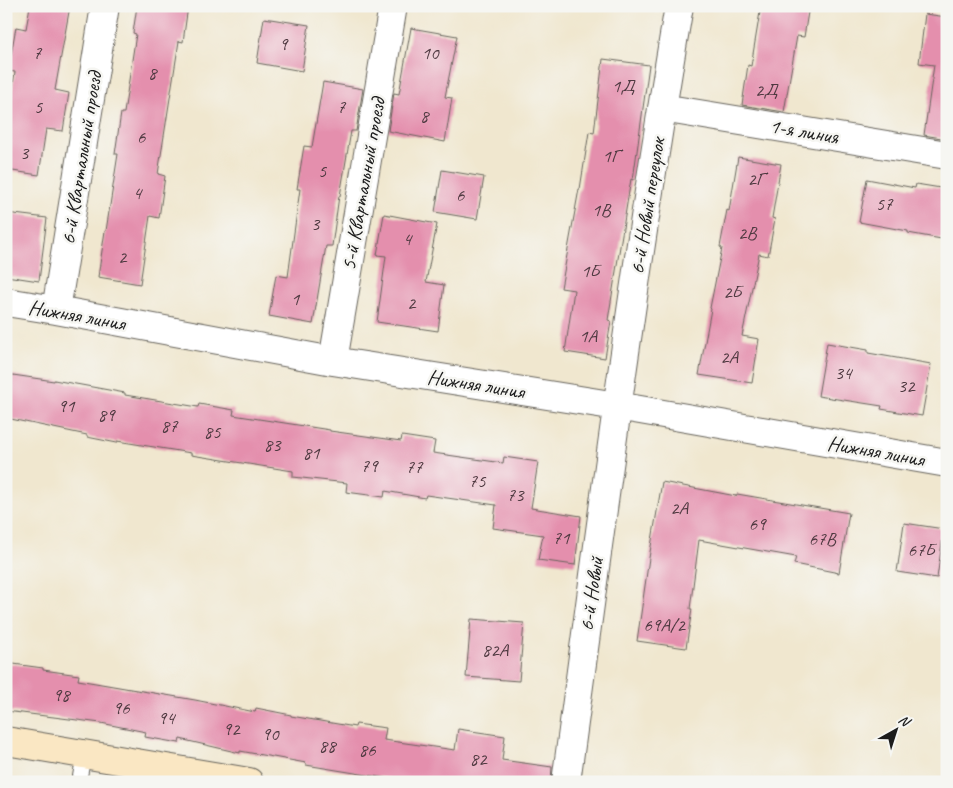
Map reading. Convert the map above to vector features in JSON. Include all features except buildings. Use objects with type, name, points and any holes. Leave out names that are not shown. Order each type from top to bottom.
[{"type":"main road","points":[[6,742],[249,782]]},
{"type":"street","name":"6-й Квартальный проезд","points":[[56,310],[105,6]]},
{"type":"street","name":"5-й Квартальный проезд","points":[[333,362],[394,6]]},
{"type":"street","name":"6-й Новый переулок","points":[[617,406],[679,6]]},
{"type":"street","name":"1-я линия","points":[[662,108],[947,155]]},
{"type":"street","name":"Нижняя линия","points":[[6,302],[333,362],[617,406],[947,463]]},
{"type":"street","name":"6-й Новый","points":[[566,782],[617,406]]},
{"type":"lane","points":[[79,782],[84,754]]}]
